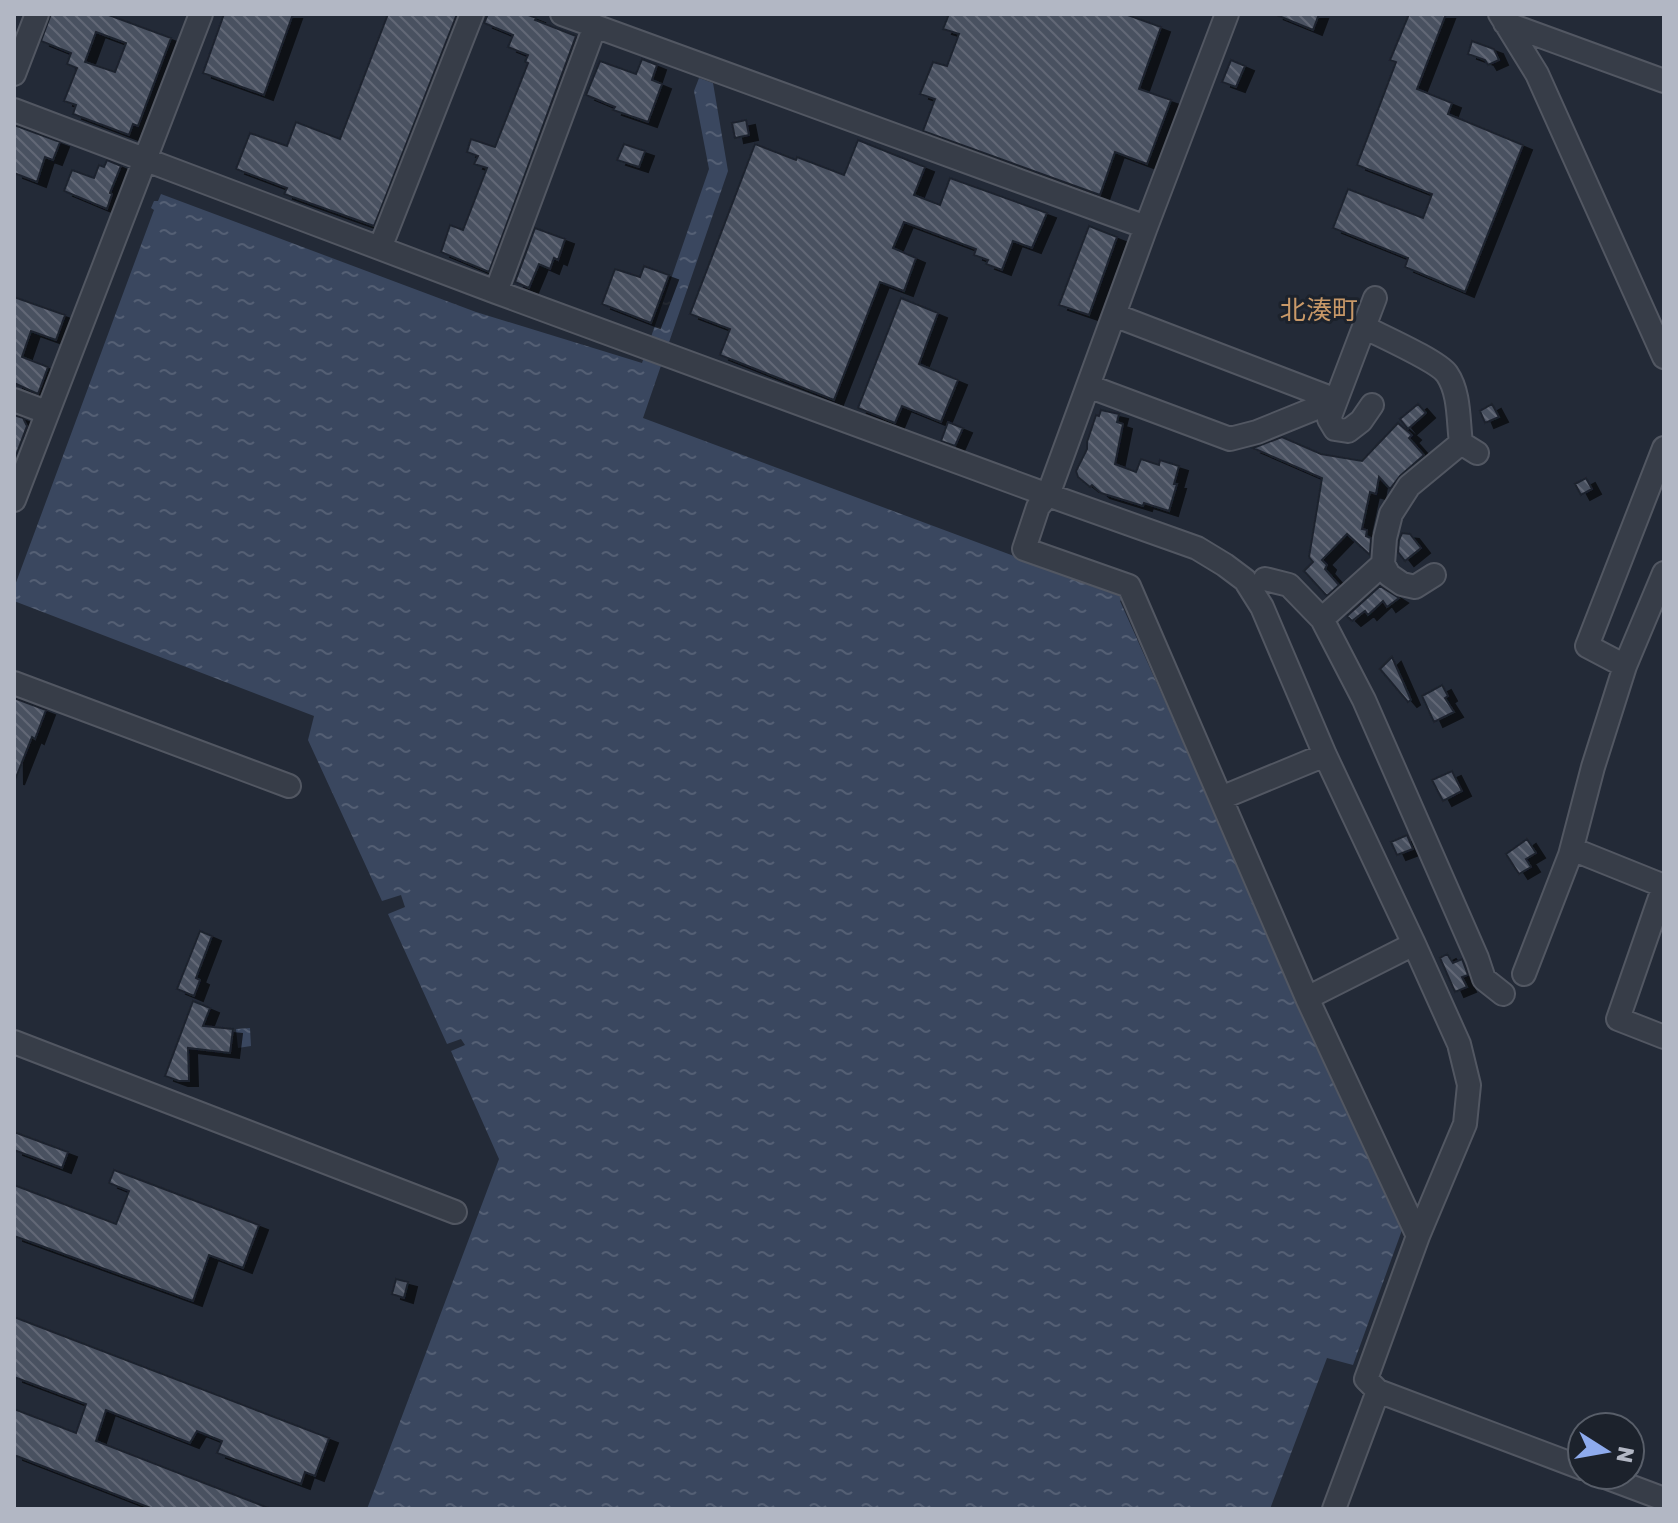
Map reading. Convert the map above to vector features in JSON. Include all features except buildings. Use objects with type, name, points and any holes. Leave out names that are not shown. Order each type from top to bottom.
[{"type":"street","points":[[14,74],[37,14]]},
{"type":"street","points":[[14,500],[201,14]]},
{"type":"street","points":[[380,248],[472,14]]},
{"type":"street","points":[[562,14],[609,24],[1146,227]]},
{"type":"street","points":[[1227,14],[1048,495],[1038,507],[1024,549],[1129,586],[1307,998],[1418,1236]]},
{"type":"street","points":[[1503,18],[1664,81]]},
{"type":"street","points":[[1503,18],[1537,74],[1664,357]]},
{"type":"street","points":[[496,292],[609,24]]},
{"type":"street","points":[[14,110],[496,292],[1197,548],[1245,580],[1262,607],[1325,755],[1459,1044],[1469,1085],[1465,1124],[1418,1236],[1334,1509]]},
{"type":"street","points":[[1372,405],[1361,421],[1348,431],[1335,429],[1329,419],[1375,298]]},
{"type":"street","points":[[1114,315],[1336,400]]},
{"type":"street","points":[[1364,327],[1446,372],[1455,393],[1469,448],[1409,486],[1391,514],[1385,538],[1383,564],[1389,575],[1402,584],[1415,587],[1434,575]]},
{"type":"street","points":[[1088,386],[1230,439],[1257,432],[1336,400]]},
{"type":"street","points":[[14,400],[46,412]]},
{"type":"street","points":[[1625,666],[1587,646],[1664,448]]},
{"type":"street","points":[[1322,619],[1383,564]]},
{"type":"street","points":[[1524,974],[1572,849],[1593,767],[1625,666],[1664,573]]},
{"type":"street","points":[[1265,579],[1289,585],[1322,619],[1364,700],[1484,979],[1503,994]]},
{"type":"street","points":[[14,683],[289,786]]},
{"type":"street","points":[[1221,798],[1325,755]]},
{"type":"street","points":[[1572,849],[1664,886],[1618,1019],[1664,1037]]},
{"type":"street","points":[[1307,998],[1414,944]]},
{"type":"street","points":[[14,1042],[455,1212]]},
{"type":"street","points":[[1372,1385],[1566,1462]]},
{"type":"street","points":[[1643,1491],[1664,1499]]},
{"type":"water","points":[[699,78],[713,83],[728,171],[643,418],[1111,592],[1118,587],[1124,598],[1120,601],[1402,1230],[1353,1365],[1327,1358],[1270,1509],[367,1509],[499,1159],[451,1051],[465,1045],[461,1039],[447,1044],[388,914],[405,907],[401,895],[382,901],[308,740],[314,716],[14,601],[14,588],[154,210],[151,208],[161,194],[476,312],[642,363],[709,169],[694,91]]},
{"type":"water","points":[[250,1028],[251,1046],[238,1048],[236,1029]]},
{"type":"district","name":"北湊町","points":[[1319,310]]}]
